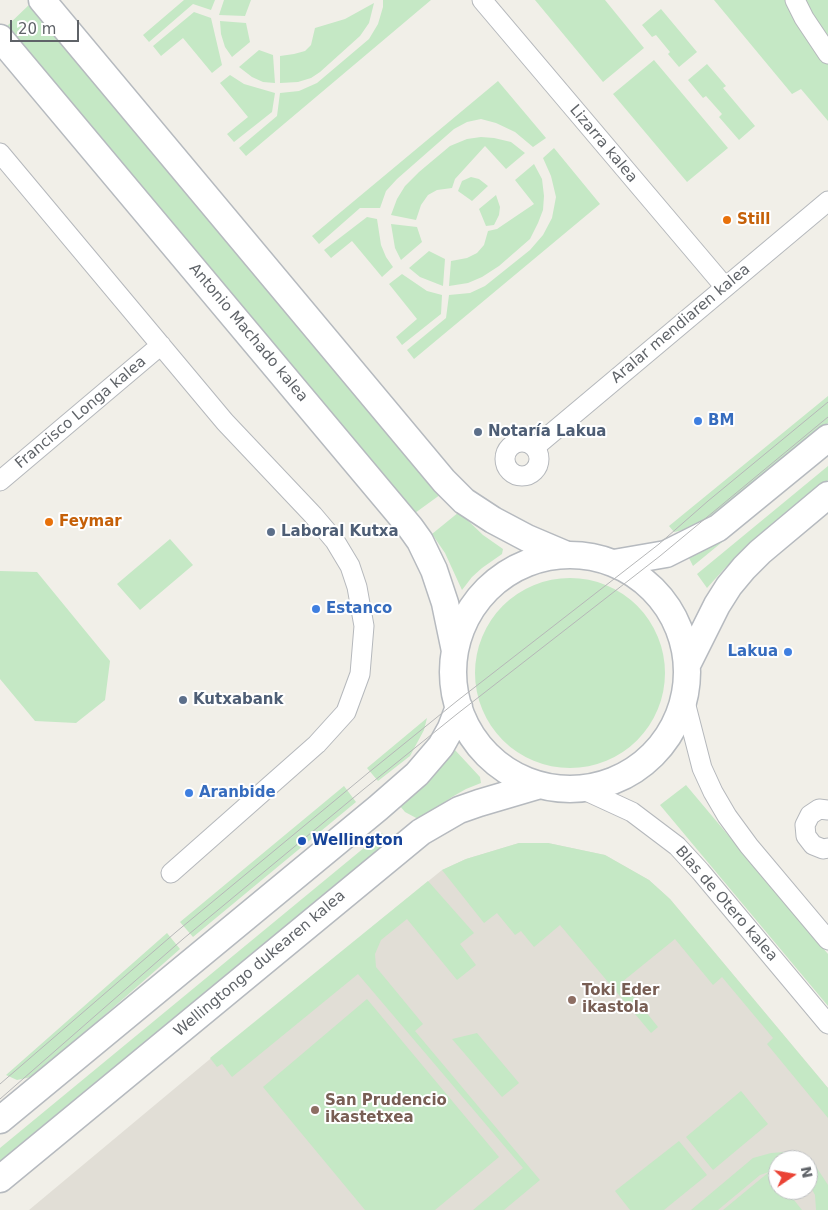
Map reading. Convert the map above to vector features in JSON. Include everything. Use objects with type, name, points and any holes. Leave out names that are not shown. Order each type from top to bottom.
[{"type":"main road","points":[[42,0],[444,481],[464,501],[493,520],[527,538],[567,555]]},
{"type":"main road","name":"Antonio Machado kalea","points":[[0,38],[410,527],[420,541],[434,570],[445,602],[455,651]]},
{"type":"main road","points":[[614,564],[666,554],[718,528],[828,438]]},
{"type":"main road","points":[[687,665],[729,586],[760,552],[828,495]]},
{"type":"main road","points":[[567,555],[591,557],[614,564],[636,575],[650,586],[672,614],[679,630],[687,665],[684,698],[678,717],[668,736],[656,752],[640,766],[622,777],[603,785],[561,789],[540,785],[519,777],[500,765],[483,750],[470,732],[458,707],[454,676],[455,651],[461,629],[472,609],[486,591],[503,576],[523,565],[544,558],[567,555]]},
{"type":"main road","points":[[0,1120],[417,774],[441,746],[452,728],[458,707]]},
{"type":"main road","name":"Wellingtongo dukearen kalea","points":[[0,1179],[421,832],[459,810],[540,785]]},
{"type":"street","name":"Lizarra kalea","points":[[482,0],[725,288]]},
{"type":"street","points":[[794,0],[828,54]]},
{"type":"street","points":[[0,153],[225,422],[335,541],[350,566],[357,587],[364,626],[360,674],[346,712],[310,751],[171,873]]},
{"type":"street","name":"Aralar mendiaren kalea","points":[[535,447],[828,201]]},
{"type":"street","name":"Francisco Longa kalea","points":[[0,481],[161,345]]},
{"type":"street","points":[[684,698],[702,768],[722,808],[749,846],[828,940]]},
{"type":"street","name":"Blas de Otero kalea","points":[[582,788],[632,812],[676,846],[828,1024]]},
{"type":"street","points":[[828,810],[819,809],[810,815],[805,825],[806,836],[813,845],[823,849],[828,848]]},
{"type":"shaded area","name":"Toki Eder ikastola","points":[[519,843],[548,843],[605,855],[649,880],[670,899],[828,1088],[828,1210],[29,1210],[204,1064],[442,870],[466,859]]},
{"type":"green space","points":[[184,0],[215,0],[211,10],[193,4],[149,42],[143,35]]},
{"type":"green space","points":[[224,0],[251,0],[245,16],[219,15]]},
{"type":"green space","points":[[383,0],[431,0],[246,156],[239,148],[277,116],[280,93],[299,91],[317,83],[369,39],[378,24]]},
{"type":"green space","points":[[535,0],[605,0],[644,48],[603,82]]},
{"type":"green space","points":[[714,0],[828,0],[828,121],[801,89],[792,94]]},
{"type":"green space","points":[[31,3],[444,492],[415,513],[7,26]]},
{"type":"green space","points":[[374,3],[369,23],[360,36],[320,72],[311,78],[298,82],[280,83],[280,56],[305,51],[311,45],[315,28],[345,19]]},
{"type":"green space","points":[[661,9],[697,52],[679,67],[656,35],[652,37],[642,25]]},
{"type":"green space","points":[[194,12],[211,18],[222,65],[212,73],[183,38],[161,56],[153,46]]},
{"type":"green space","points":[[220,21],[246,23],[250,42],[232,57],[225,47]]},
{"type":"green space","points":[[259,50],[273,55],[275,83],[263,82],[252,77],[239,67]]},
{"type":"green space","points":[[654,60],[728,148],[687,182],[613,94]]},
{"type":"green space","points":[[707,64],[726,86],[723,88],[755,126],[739,140],[719,117],[722,114],[706,96],[703,98],[688,80]]},
{"type":"green space","points":[[230,75],[244,84],[275,93],[272,112],[234,142],[227,134],[248,117],[220,83]]},
{"type":"green space","points":[[498,81],[546,138],[533,147],[515,132],[496,123],[481,119],[467,122],[454,129],[397,179],[386,191],[380,208],[360,208],[319,244],[312,236]]},
{"type":"green space","points":[[481,137],[511,142],[525,153],[506,169],[485,146],[455,179],[452,188],[437,190],[428,195],[421,205],[416,220],[391,215],[397,199],[405,186],[419,172],[450,146],[467,139]]},
{"type":"green space","points":[[554,148],[600,204],[414,359],[407,350],[446,318],[449,295],[470,293],[485,286],[530,250],[543,235],[552,218],[556,197],[551,176],[543,158]]},
{"type":"green space","points":[[534,164],[542,179],[544,196],[543,210],[530,239],[499,266],[482,277],[468,283],[449,286],[451,261],[467,258],[477,253],[484,245],[488,231],[497,229],[534,204],[515,180]]},
{"type":"green space","points":[[471,177],[479,179],[488,186],[472,201],[458,191],[462,181]]},
{"type":"green space","points":[[496,195],[500,207],[499,215],[494,225],[486,226],[479,209]]},
{"type":"green space","points":[[367,217],[377,219],[381,245],[393,267],[382,277],[352,241],[331,258],[324,250]]},
{"type":"green space","points":[[391,224],[417,227],[422,242],[401,260],[395,248]]},
{"type":"green space","points":[[429,251],[445,259],[443,286],[420,277],[409,268]]},
{"type":"green space","points":[[402,274],[427,291],[442,295],[441,314],[402,345],[396,337],[417,319],[389,284]]},
{"type":"green space","points":[[828,396],[828,423],[705,522],[689,529],[674,532],[669,526]]},
{"type":"green space","points":[[828,452],[828,455],[693,566],[688,556]]},
{"type":"green space","points":[[828,466],[828,480],[725,568],[707,588],[697,574]]},
{"type":"green space","points":[[459,512],[483,535],[503,549],[502,554],[472,577],[462,590],[445,553],[432,534]]},
{"type":"green space","points":[[170,539],[193,565],[140,610],[117,584]]},
{"type":"green space","points":[[0,571],[37,572],[110,661],[105,700],[76,723],[35,721],[0,679]]},
{"type":"green space","points":[[570,578],[606,585],[623,594],[637,606],[649,620],[658,637],[665,673],[658,709],[649,726],[637,740],[623,752],[606,761],[570,768],[534,761],[517,752],[503,740],[491,726],[482,709],[475,673],[482,637],[491,620],[503,606],[517,594],[534,585]]},
{"type":"green space","points":[[427,718],[424,730],[410,756],[378,781],[367,768]]},
{"type":"green space","points":[[453,750],[480,777],[481,783],[452,797],[420,820],[405,812],[400,806],[421,788]]},
{"type":"green space","points":[[686,785],[828,954],[828,1006],[660,805]]},
{"type":"green space","points":[[344,786],[356,802],[193,937],[180,922]]},
{"type":"green space","points":[[382,833],[390,843],[0,1168],[0,1148]]},
{"type":"green space","points":[[519,843],[548,843],[605,855],[649,880],[670,899],[828,1088],[828,1118],[767,1044],[773,1038],[722,977],[713,985],[675,939],[622,982],[658,1027],[651,1033],[560,925],[534,947],[521,931],[515,935],[497,913],[484,923],[442,870],[466,859]]},
{"type":"green space","points":[[428,881],[474,933],[460,944],[476,965],[457,980],[407,919],[381,940],[375,954],[376,967],[423,1024],[415,1031],[540,1180],[504,1210],[473,1210],[523,1168],[358,974],[232,1077],[222,1064],[217,1067],[210,1058]]},
{"type":"green space","points":[[167,933],[180,949],[50,1063],[31,1077],[17,1080],[6,1075]]},
{"type":"green space","points":[[367,999],[499,1157],[435,1210],[365,1210],[263,1087]]},
{"type":"green space","points":[[477,1033],[519,1083],[502,1097],[452,1039]]},
{"type":"green space","points":[[741,1091],[768,1124],[713,1170],[686,1137]]},
{"type":"green space","points":[[679,1141],[707,1175],[664,1210],[630,1210],[615,1191]]},
{"type":"green space","points":[[768,1154],[768,1172],[760,1175],[718,1210],[691,1210],[753,1158]]},
{"type":"green space","points":[[818,1170],[828,1185],[828,1210],[816,1210],[815,1200],[818,1200]]},
{"type":"green space","points":[[768,1173],[768,1200],[794,1200],[802,1210],[723,1210]]},
{"type":"tram line","points":[[0,1084],[176,932],[368,773],[457,701],[659,544],[828,402]]},
{"type":"tram line","points":[[0,1099],[183,939],[364,789],[660,556],[828,417]]},
{"type":"place","name":"Still","points":[[727,220]]},
{"type":"place","name":"BM","points":[[698,421]]},
{"type":"place","name":"Notaría Lakua","points":[[478,432]]},
{"type":"place","name":"Feymar","points":[[49,522]]},
{"type":"place","name":"Laboral Kutxa","points":[[271,532]]},
{"type":"place","name":"Estanco","points":[[316,609]]},
{"type":"place","name":"Lakua","points":[[788,652]]},
{"type":"place","name":"Kutxabank","points":[[183,700]]},
{"type":"place","name":"Aranbide","points":[[189,793]]},
{"type":"place","name":"Wellington","points":[[302,841]]},
{"type":"place","name":"Toki Eder ikastola","points":[[572,1000]]},
{"type":"place","name":"San Prudencio ikastetxea","points":[[315,1110]]}]
